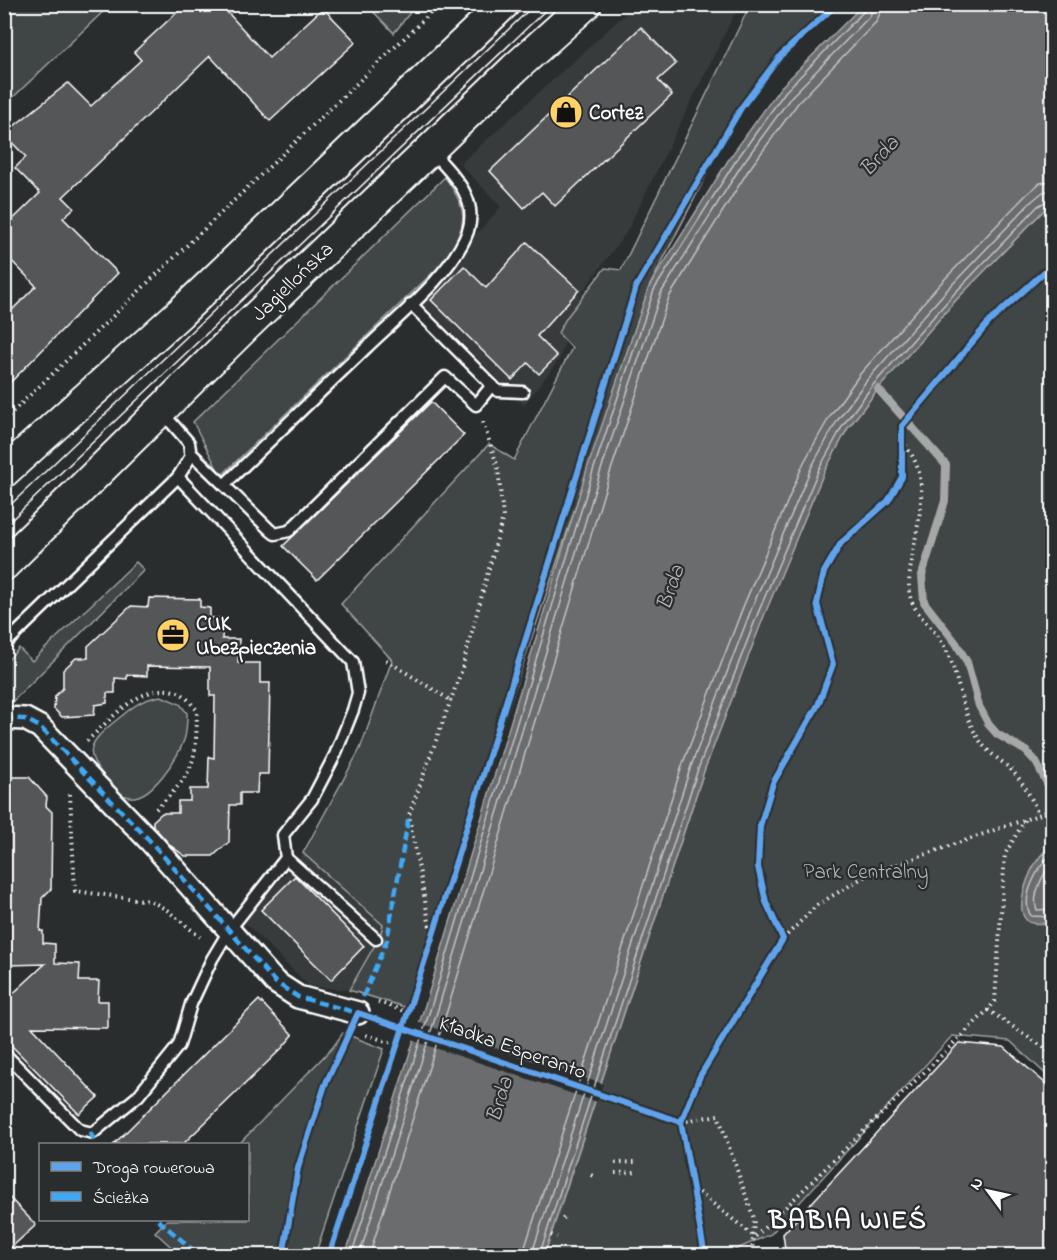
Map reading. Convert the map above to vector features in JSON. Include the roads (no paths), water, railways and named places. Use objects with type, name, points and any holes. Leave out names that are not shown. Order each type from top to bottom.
[{"type":"main road","points":[[4,472],[180,314],[504,4]]},
{"type":"main road","name":"Jagiellońska","points":[[4,566],[160,409],[429,150],[586,4]]},
{"type":"street","points":[[4,718],[24,719],[40,727],[230,929],[275,982],[298,996],[368,1016]]},
{"type":"lane","points":[[224,485],[411,304],[450,263],[468,230],[469,205],[461,184],[429,150]]},
{"type":"lane","points":[[411,304],[498,391],[524,392]]},
{"type":"lane","points":[[190,452],[276,534],[289,531],[445,377],[476,405],[492,385]]},
{"type":"lane","points":[[4,645],[178,477],[190,452],[189,443],[160,409]]},
{"type":"lane","points":[[178,477],[353,662],[358,693],[335,755],[312,799],[283,835],[286,858],[376,939]]},
{"type":"lane","points":[[4,1053],[80,1130],[93,1133],[138,1096],[179,1045],[191,1004],[217,951],[230,929],[286,858]]},
{"type":"water","name":"Brda","points":[[863,5],[1052,5],[1052,202],[957,299],[878,389],[848,428],[824,472],[764,616],[704,771],[544,1255],[345,1256],[426,1002],[587,469],[649,287],[729,159],[780,88]]},
{"type":"water","points":[[1052,845],[1052,923],[1032,923],[1024,917],[1022,909],[1024,891],[1035,864]]},
{"type":"waterway","points":[[878,389],[946,465],[945,501],[922,575],[924,602],[956,643],[967,662],[979,706],[989,725],[997,734],[1026,751],[1036,762],[1052,793]]},
{"type":"tram line","points":[[4,511],[535,4]]},
{"type":"tram line","points":[[4,527],[552,4]]},
{"type":"place","name":"Cortez","points":[[566,112]]},
{"type":"place","name":"CUK Ubezpieczenia","points":[[173,635]]},
{"type":"district","name":"BABIA WIEŚ","points":[[848,1219]]},
{"type":"park label","name":"Park Centralny","points":[[866,871]]}]
